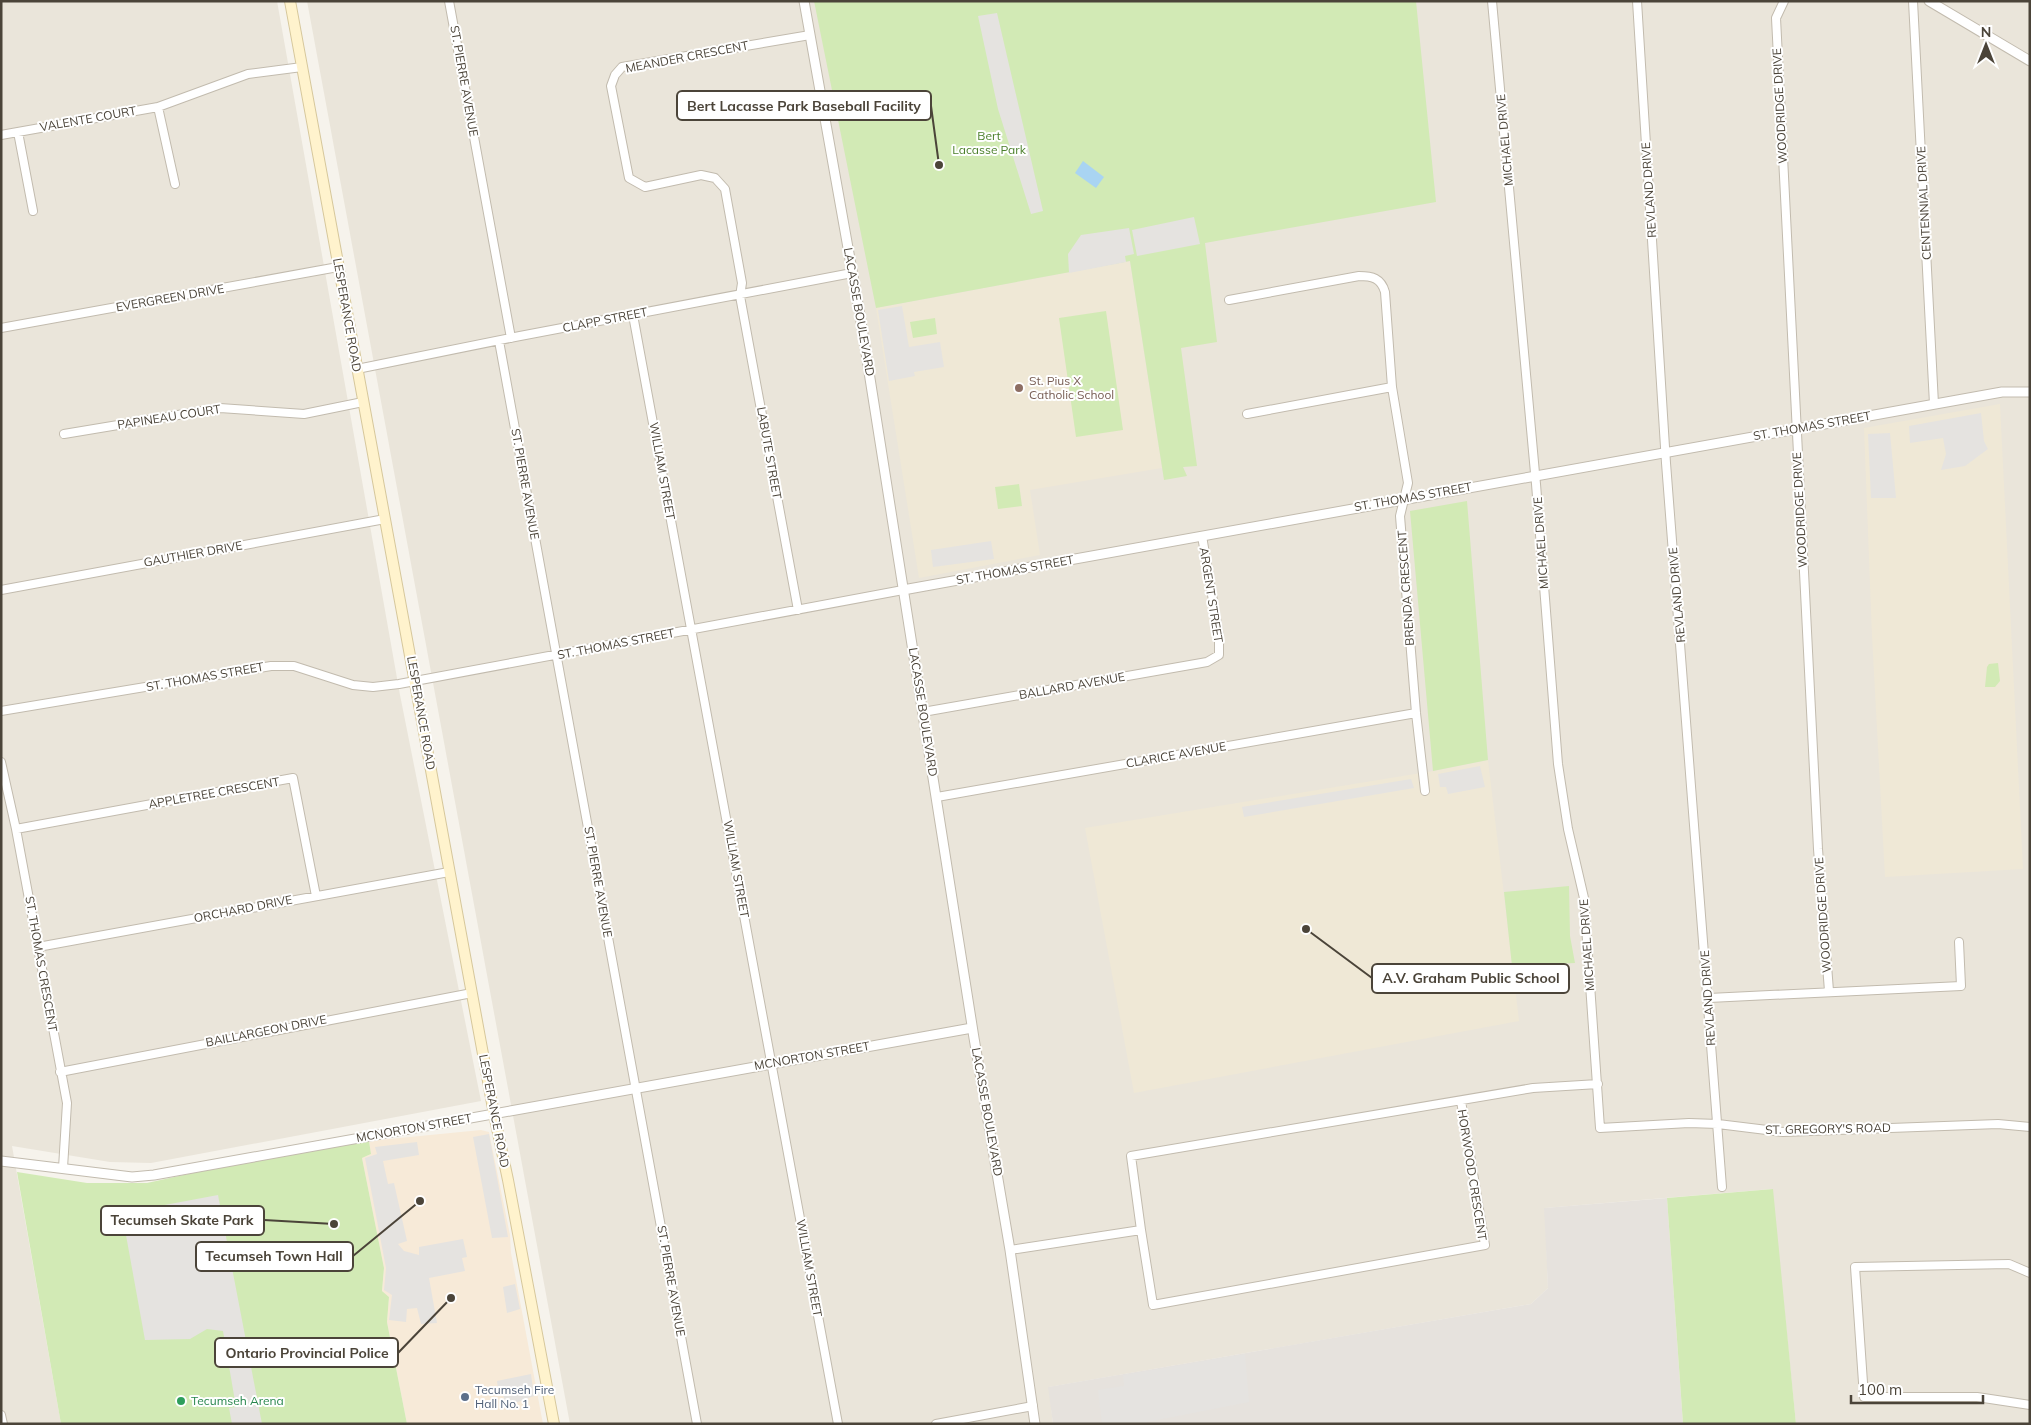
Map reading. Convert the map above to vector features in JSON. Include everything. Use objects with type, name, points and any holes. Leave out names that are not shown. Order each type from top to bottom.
[{"type":"main road","name":"LESPERANCE ROAD","points":[[290,1],[416,681],[449,872],[554,1424]]},
{"type":"street","name":"ST. PIERRE AVENUE","points":[[449,1],[511,338]]},
{"type":"street","name":"LACASSE BOULEVARD","points":[[804,1],[852,273],[904,590],[972,1028],[1010,1250],[1036,1424]]},
{"type":"street","name":"MICHAEL DRIVE","points":[[1492,1],[1536,475],[1558,764],[1568,829],[1584,898],[1598,1084]]},
{"type":"street","name":"REVLAND DRIVE","points":[[1637,1],[1666,452],[1722,1187]]},
{"type":"street","name":"WOODRIDGE DRIVE","points":[[1784,1],[1776,18],[1817,839],[1829,991]]},
{"type":"street","name":"CENTENNIAL DRIVE","points":[[1913,1],[1934,404]]},
{"type":"street","points":[[1929,1],[2030,61]]},
{"type":"street","name":"MEANDER CRESCENT","points":[[740,296],[742,283],[725,189],[715,178],[701,175],[645,187],[629,178],[611,86],[615,75],[622,67],[810,35]]},
{"type":"street","name":"VALENTE COURT","points":[[1,135],[158,107],[248,74],[302,67]]},
{"type":"street","points":[[158,107],[175,184]]},
{"type":"street","points":[[18,132],[33,211]]},
{"type":"street","name":"EVERGREEN DRIVE","points":[[1,328],[338,268]]},
{"type":"street","name":"CLAPP STREET","points":[[357,370],[511,338],[740,296],[852,273]]},
{"type":"street","name":"BRENDA CRESCENT","points":[[1229,300],[1359,276],[1377,279],[1383,284],[1392,387],[1408,483],[1400,516],[1416,713],[1425,791]]},
{"type":"street","name":"LABUTE STREET","points":[[740,296],[798,610]]},
{"type":"street","name":"WILLIAM STREET","points":[[633,315],[838,1424]]},
{"type":"street","name":"ST. PIERRE AVENUE","points":[[499,341],[697,1424]]},
{"type":"street","points":[[1247,414],[1392,387]]},
{"type":"street","name":"ST. THOMAS STREET","points":[[1,711],[271,666],[294,666],[313,671],[334,680],[363,686],[373,687],[416,681],[1536,475],[2002,392],[2030,392]]},
{"type":"street","name":"PAPINEAU COURT","points":[[64,434],[220,408],[304,414],[363,402]]},
{"type":"street","name":"GAUTHIER DRIVE","points":[[1,590],[385,518]]},
{"type":"street","name":"ARGENT STREET","points":[[1202,536],[1219,636],[1219,655]]},
{"type":"street","name":"BALLARD AVENUE","points":[[923,712],[1207,662],[1219,655]]},
{"type":"street","name":"CLARICE AVENUE","points":[[937,796],[1416,713]]},
{"type":"street","name":"ST. THOMAS CRESCENT","points":[[1,762],[16,829],[67,1102],[63,1168]]},
{"type":"street","name":"APPLETREE CRESCENT","points":[[16,829],[294,778],[316,896]]},
{"type":"street","name":"ORCHARD DRIVE","points":[[38,947],[449,872]]},
{"type":"street","points":[[1708,998],[1961,986],[1959,942]]},
{"type":"street","name":"BAILLARGEON DRIVE","points":[[60,1072],[472,992]]},
{"type":"street","name":"MCNORTON STREET","points":[[1,1161],[132,1177],[154,1175],[972,1028]]},
{"type":"street","points":[[1460,1101],[1533,1088],[1598,1084]]},
{"type":"street","name":"ST. GREGORY'S ROAD","points":[[1598,1084],[1600,1128],[1689,1123],[1718,1124],[1782,1132],[1998,1124],[2030,1127]]},
{"type":"street","name":"HORWOOD CRESCENT","points":[[1460,1101],[1485,1245],[1152,1306],[1141,1230],[1131,1156],[1460,1101]]},
{"type":"street","points":[[1010,1250],[1141,1230]]},
{"type":"street","points":[[2030,1273],[2009,1264],[1855,1267],[1864,1397],[1977,1397],[2030,1405]]},
{"type":"street","points":[[936,1424],[1033,1406]]},
{"type":"street","points":[[1,1414],[3,1424]]},
{"type":"shaded area","points":[[1,1],[277,1],[400,695],[481,1101],[151,1163],[110,1162],[12,1146],[61,1424],[1,1424]]},
{"type":"shaded area","points":[[307,1],[2030,1],[2030,1424],[1796,1424],[1772,1189],[1545,1208],[1548,1288],[1531,1304],[1049,1387],[1053,1424],[570,1424]]},
{"type":"shaded area","points":[[997,13],[1043,211],[1031,214],[998,109],[978,16]]},
{"type":"shaded area","points":[[1194,217],[1200,244],[1137,256],[1132,230]]},
{"type":"shaded area","points":[[1129,228],[1134,254],[1125,256],[1126,262],[1069,273],[1068,254],[1081,235]]},
{"type":"shaded area","name":"St. Pius X Catholic School","points":[[1130,261],[1162,468],[1030,490],[1040,555],[919,578],[876,308]]},
{"type":"shaded area","points":[[902,306],[909,347],[940,342],[944,367],[914,372],[915,376],[889,381],[878,310]]},
{"type":"shaded area","points":[[2000,404],[2023,869],[1885,877],[1872,636],[1864,428]]},
{"type":"shaded area","points":[[1981,413],[1984,441],[1988,449],[1965,466],[1941,470],[1946,454],[1943,438],[1910,443],[1909,426]]},
{"type":"shaded area","points":[[1890,433],[1896,498],[1871,498],[1868,434]]},
{"type":"shaded area","points":[[991,541],[994,559],[933,567],[931,550]]},
{"type":"shaded area","points":[[1488,760],[1519,1021],[1134,1093],[1085,828],[1433,771]]},
{"type":"shaded area","points":[[1480,766],[1485,787],[1448,794],[1446,787],[1440,787],[1438,774]]},
{"type":"shaded area","points":[[1411,779],[1414,788],[1244,817],[1242,807]]},
{"type":"shaded area","points":[[481,1130],[489,1132],[510,1235],[511,1253],[543,1424],[407,1424],[387,1322],[389,1297],[382,1291],[384,1268],[362,1158],[371,1154],[369,1141]]},
{"type":"shaded area","points":[[489,1134],[508,1237],[492,1238],[473,1137]]},
{"type":"shaded area","points":[[417,1142],[419,1155],[383,1161],[388,1184],[394,1183],[407,1241],[398,1244],[404,1251],[419,1255],[419,1247],[463,1239],[467,1257],[462,1258],[465,1271],[429,1278],[437,1323],[421,1324],[417,1308],[407,1309],[406,1322],[389,1320],[392,1295],[384,1290],[386,1268],[365,1158],[377,1154],[375,1147]]},
{"type":"shaded area","points":[[218,1195],[262,1424],[232,1424],[229,1408],[236,1407],[223,1331],[207,1329],[190,1339],[145,1340],[122,1213]]},
{"type":"shaded area","points":[[1667,1198],[1683,1424],[1053,1424],[1048,1387],[1531,1304],[1548,1288],[1544,1208]]},
{"type":"shaded area","points":[[515,1284],[520,1309],[507,1313],[503,1287]]},
{"type":"shaded area","points":[[1245,1354],[1249,1402],[1147,1422],[1146,1424],[1102,1424],[1098,1390],[1124,1386],[1123,1375]]},
{"type":"shaded area","points":[[531,1374],[534,1396],[518,1402],[505,1403],[502,1389],[498,1389],[497,1381]]},
{"type":"green space","name":"Bert Lacasse Park","points":[[814,1],[1416,1],[1436,202],[1205,243],[1217,342],[1181,348],[1197,466],[1183,467],[1187,476],[1164,480],[1130,261],[876,308]]},
{"type":"green space","points":[[1106,311],[1123,430],[1076,437],[1059,318]]},
{"type":"green space","points":[[935,318],[937,334],[913,338],[910,322]]},
{"type":"green space","points":[[1019,484],[1022,506],[998,509],[995,487]]},
{"type":"green space","points":[[1467,501],[1488,760],[1433,771],[1410,511]]},
{"type":"green space","points":[[1998,663],[2000,681],[1995,687],[1985,687],[1987,667],[1989,664]]},
{"type":"green space","points":[[1569,886],[1570,936],[1575,963],[1512,966],[1504,892]]},
{"type":"green space","points":[[369,1141],[371,1154],[362,1158],[384,1268],[382,1291],[389,1297],[387,1322],[407,1424],[61,1424],[17,1172],[87,1183],[147,1183],[211,1169]]},
{"type":"green space","points":[[1773,1189],[1796,1424],[1683,1424],[1667,1198]]},
{"type":"water","points":[[1083,161],[1104,177],[1096,188],[1075,173]]},
{"type":"place","name":"Bert Lacasse Park Baseball Facility","points":[[939,165]]},
{"type":"place","name":"St. Pius X Catholic School","points":[[1019,388]]},
{"type":"place","name":"A.V. Graham Public School","points":[[1306,929]]},
{"type":"place","name":"Tecumseh Town Hall","points":[[420,1201]]},
{"type":"place","name":"Tecumseh Skate Park","points":[[334,1224]]},
{"type":"place","name":"Ontario Provincial Police","points":[[451,1298]]},
{"type":"place","name":"Tecumseh Fire Hall No. 1","points":[[465,1397]]},
{"type":"place","name":"Tecumseh Arena","points":[[181,1401]]}]
